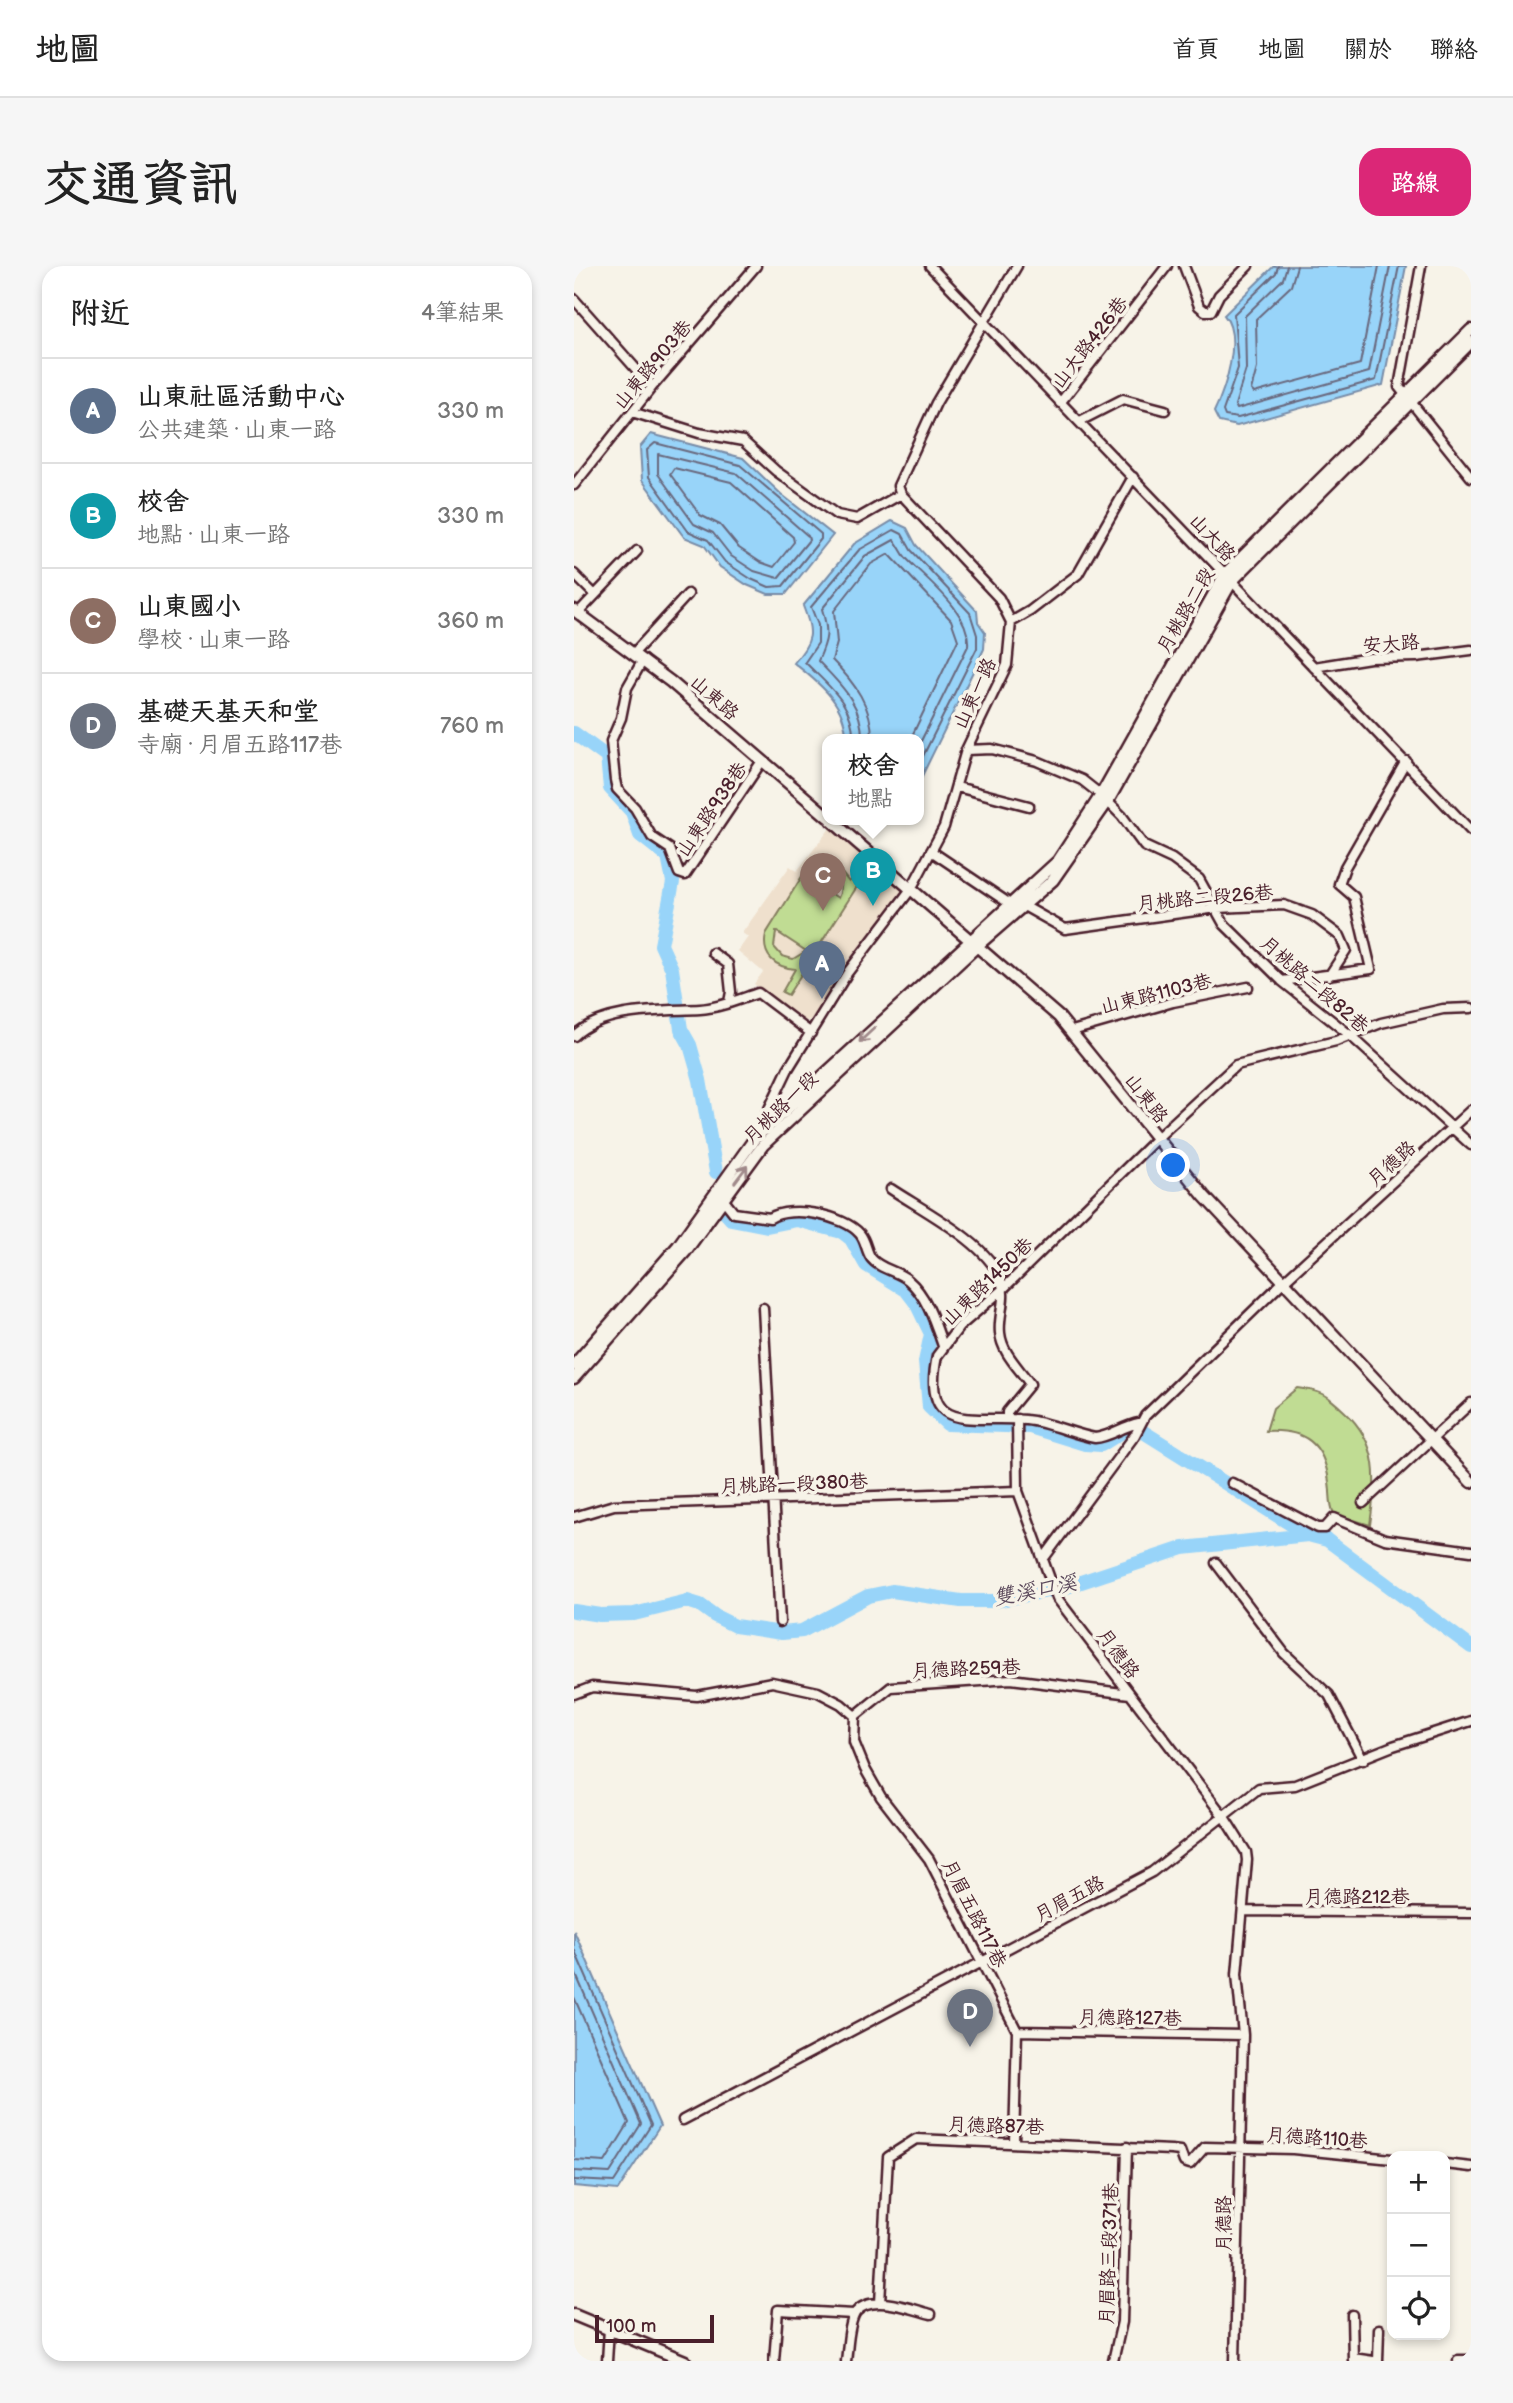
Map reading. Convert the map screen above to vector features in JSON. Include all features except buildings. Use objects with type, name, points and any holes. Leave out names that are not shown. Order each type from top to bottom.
[{"type":"street","name":"山東路903巷","points":[[574,485],[652,387],[756,266]]},
{"type":"street","name":"山大路","points":[[930,266],[1471,831]]},
{"type":"street","points":[[1017,266],[982,321],[921,432],[898,485],[901,494],[988,584],[1011,622],[1030,611],[1078,574],[1133,477]]},
{"type":"street","name":"山大路426巷","points":[[1060,403],[1167,266]]},
{"type":"street","points":[[1184,266],[1199,306],[1205,311],[1211,311],[1219,295],[1248,266]]},
{"type":"street","points":[[1421,266],[1399,387],[1471,477]]},
{"type":"street","points":[[574,299],[652,387]]},
{"type":"street","name":"月桃路二段","points":[[974,942],[1066,864],[1229,577],[1409,397],[1471,330]]},
{"type":"street","name":"月桃路二段","points":[[1409,397],[1471,342]]},
{"type":"street","points":[[1080,421],[1123,399],[1165,410]]},
{"type":"street","points":[[632,412],[699,433],[743,441],[776,471],[837,515],[857,519],[901,494]]},
{"type":"street","points":[[576,611],[637,551]]},
{"type":"street","points":[[574,574],[594,594]]},
{"type":"street","points":[[638,657],[688,594]]},
{"type":"street","name":"山東路","points":[[576,611],[638,657],[822,813]]},
{"type":"street","name":"山東一路","points":[[759,1142],[788,1069],[848,972],[911,889],[944,827],[965,750],[1007,665],[1011,622]]},
{"type":"street","name":"安大路","points":[[1314,667],[1370,658],[1416,657],[1471,650]]},
{"type":"street","name":"山東路938巷","points":[[638,657],[627,688],[621,718],[611,741],[615,780],[617,789],[635,808],[648,831],[670,849],[679,873],[685,875],[762,761]]},
{"type":"street","name":"月桃路二段82巷","points":[[965,750],[992,749],[1037,761],[1082,780],[1105,798],[1144,846],[1191,871],[1217,908],[1224,924],[1282,981],[1351,1036],[1471,1144]]},
{"type":"street","points":[[1282,981],[1371,969],[1354,897],[1339,884],[1406,761]]},
{"type":"street","points":[[957,787],[1030,806]]},
{"type":"street","name":"山東路","points":[[836,825],[1047,1004],[1072,1031],[1157,1138],[1282,1283],[1471,1482]]},
{"type":"street","name":"月桃路二段26巷","points":[[931,851],[1018,907],[1065,929],[1217,908],[1284,905],[1312,915],[1340,936],[1346,950],[1329,976]]},
{"type":"street","name":"月桃路一段","points":[[574,1378],[627,1314],[759,1142],[974,942]]},
{"type":"street","points":[[713,953],[728,964],[732,992],[729,1002]]},
{"type":"street","name":"山東路1103巷","points":[[1072,1031],[1172,1002],[1248,987]]},
{"type":"street","points":[[574,1036],[586,1025],[659,1008],[702,1009],[758,993],[810,1032]]},
{"type":"street","name":"山東路1450巷","points":[[1139,1423],[1122,1426],[1104,1437],[1095,1438],[1017,1419],[962,1420],[941,1408],[936,1398],[934,1368],[943,1346],[982,1305],[1003,1289],[1157,1138],[1236,1065],[1351,1036],[1393,1021],[1443,1009],[1471,1008]]},
{"type":"street","name":"月德路","points":[[1235,2361],[1243,2035],[1237,1991],[1246,1852],[1224,1817],[1057,1598],[1043,1563],[1044,1558],[1135,1435],[1139,1423],[1282,1283],[1471,1110]]},
{"type":"street","name":"月桃路一段","points":[[574,1366],[685,1252],[759,1142]]},
{"type":"street","points":[[891,1189],[984,1253],[1003,1289],[1004,1306],[1000,1333],[1012,1362],[1030,1384],[1007,1412],[1007,1418]]},
{"type":"street","points":[[723,1199],[734,1213],[770,1218],[779,1212],[796,1210],[850,1225],[860,1235],[871,1259],[908,1280],[922,1297],[943,1346]]},
{"type":"street","points":[[763,1308],[780,1622]]},
{"type":"street","points":[[1363,1503],[1471,1403]]},
{"type":"street","points":[[1017,1419],[1018,1491],[1044,1558]]},
{"type":"street","points":[[1231,1483],[1318,1528],[1325,1528],[1334,1518],[1385,1539],[1471,1550]]},
{"type":"street","name":"月桃路一段380巷","points":[[574,1517],[614,1505],[1018,1491]]},
{"type":"street","points":[[1216,1563],[1284,1653],[1329,1695],[1363,1760]]},
{"type":"street","name":"月德路259巷","points":[[855,1716],[891,1687],[1011,1679],[1130,1694]]},
{"type":"street","points":[[574,1694],[592,1687],[697,1696],[772,1682],[818,1692],[841,1704],[855,1716]]},
{"type":"street","name":"月眉五路117巷","points":[[855,1716],[854,1742],[865,1769],[881,1797],[929,1858],[1017,2031],[1014,2142]]},
{"type":"street","name":"月眉五路","points":[[683,2120],[1167,1863],[1259,1788],[1295,1785],[1393,1746],[1471,1721]]},
{"type":"street","name":"月德路212巷","points":[[1243,1911],[1471,1913]]},
{"type":"street","name":"月德路127巷","points":[[1017,2031],[1243,2035]]},
{"type":"street","name":"月德路87巷","points":[[880,2304],[888,2157],[916,2139],[926,2137],[1180,2151],[1184,2162],[1191,2164],[1205,2147],[1240,2150]]},
{"type":"street","name":"月眉路三段371巷","points":[[1112,2361],[1122,2322],[1127,2147]]},
{"type":"street","name":"月德路110巷","points":[[1240,2150],[1293,2149],[1387,2158]]},
{"type":"street","points":[[1450,2165],[1471,2167]]},
{"type":"street","points":[[846,2361],[854,2314],[861,2308],[880,2304],[931,2314]]},
{"type":"street","points":[[774,2361],[778,2310],[854,2314]]},
{"type":"street","points":[[574,2315],[685,2361]]},
{"type":"street","points":[[1352,2315],[1353,2359],[1373,2361]]},
{"type":"street","points":[[607,2361],[610,2329]]},
{"type":"street","points":[[1378,2361],[1379,2329]]},
{"type":"street","points":[[1458,2360],[1471,2360]]},
{"type":"shaded area","points":[[831,827],[905,889],[815,1019],[800,1022],[754,984],[763,972],[738,951],[748,937],[742,933],[790,866],[797,871]]},
{"type":"green space","points":[[818,864],[837,867],[849,882],[851,880],[858,885],[788,995],[782,992],[795,969],[781,966],[771,959],[766,948],[766,934],[806,870]],"holes":[[[820,873],[831,874],[838,880],[838,898],[811,880]],[[777,932],[806,951],[793,959],[782,956],[774,947]]]},
{"type":"green space","points":[[1297,1388],[1328,1397],[1344,1411],[1365,1437],[1374,1478],[1370,1525],[1334,1514],[1323,1457],[1310,1441],[1292,1433],[1266,1431],[1273,1408]]},
{"type":"water","points":[[1274,266],[1406,266],[1383,385],[1237,426],[1219,422],[1214,412],[1227,377],[1232,349],[1232,336],[1224,315]]},
{"type":"water","points":[[651,434],[743,458],[781,494],[833,535],[786,594],[768,594],[747,585],[720,567],[704,545],[684,537],[642,480],[640,447]]},
{"type":"water","points":[[892,521],[907,528],[916,545],[977,611],[978,622],[985,632],[984,649],[924,772],[924,734],[846,734],[837,705],[822,687],[794,663],[810,636],[803,606],[854,544]]},
{"type":"water","points":[[574,1931],[660,2126],[618,2190],[574,2186]]},
{"type":"waterway","points":[[574,733],[607,757],[610,788],[632,812],[640,835],[668,857],[673,882],[661,945],[672,969],[681,1029],[690,1045],[700,1080],[716,1172]]},
{"type":"waterway","points":[[722,1209],[731,1219],[767,1226],[797,1220],[842,1232],[851,1239],[866,1265],[906,1290],[916,1303],[931,1334],[925,1362],[929,1407],[947,1424],[1030,1427],[1085,1444],[1101,1445],[1125,1430],[1142,1431],[1308,1535]]},
{"type":"waterway","name":"雙溪口溪","points":[[574,1611],[600,1615],[634,1614],[687,1601],[700,1605],[735,1626],[782,1633],[802,1631],[868,1596],[892,1591],[961,1601],[996,1601],[1063,1588],[1183,1548],[1308,1535],[1327,1540],[1471,1647]]},
{"type":"place","name":"校舍","points":[[873,906]]},
{"type":"place","name":"山東國小","points":[[823,911]]},
{"type":"place","name":"山東社區活動中心","points":[[822,999]]},
{"type":"place","name":"基礎天基天和堂","points":[[970,2047]]}]
